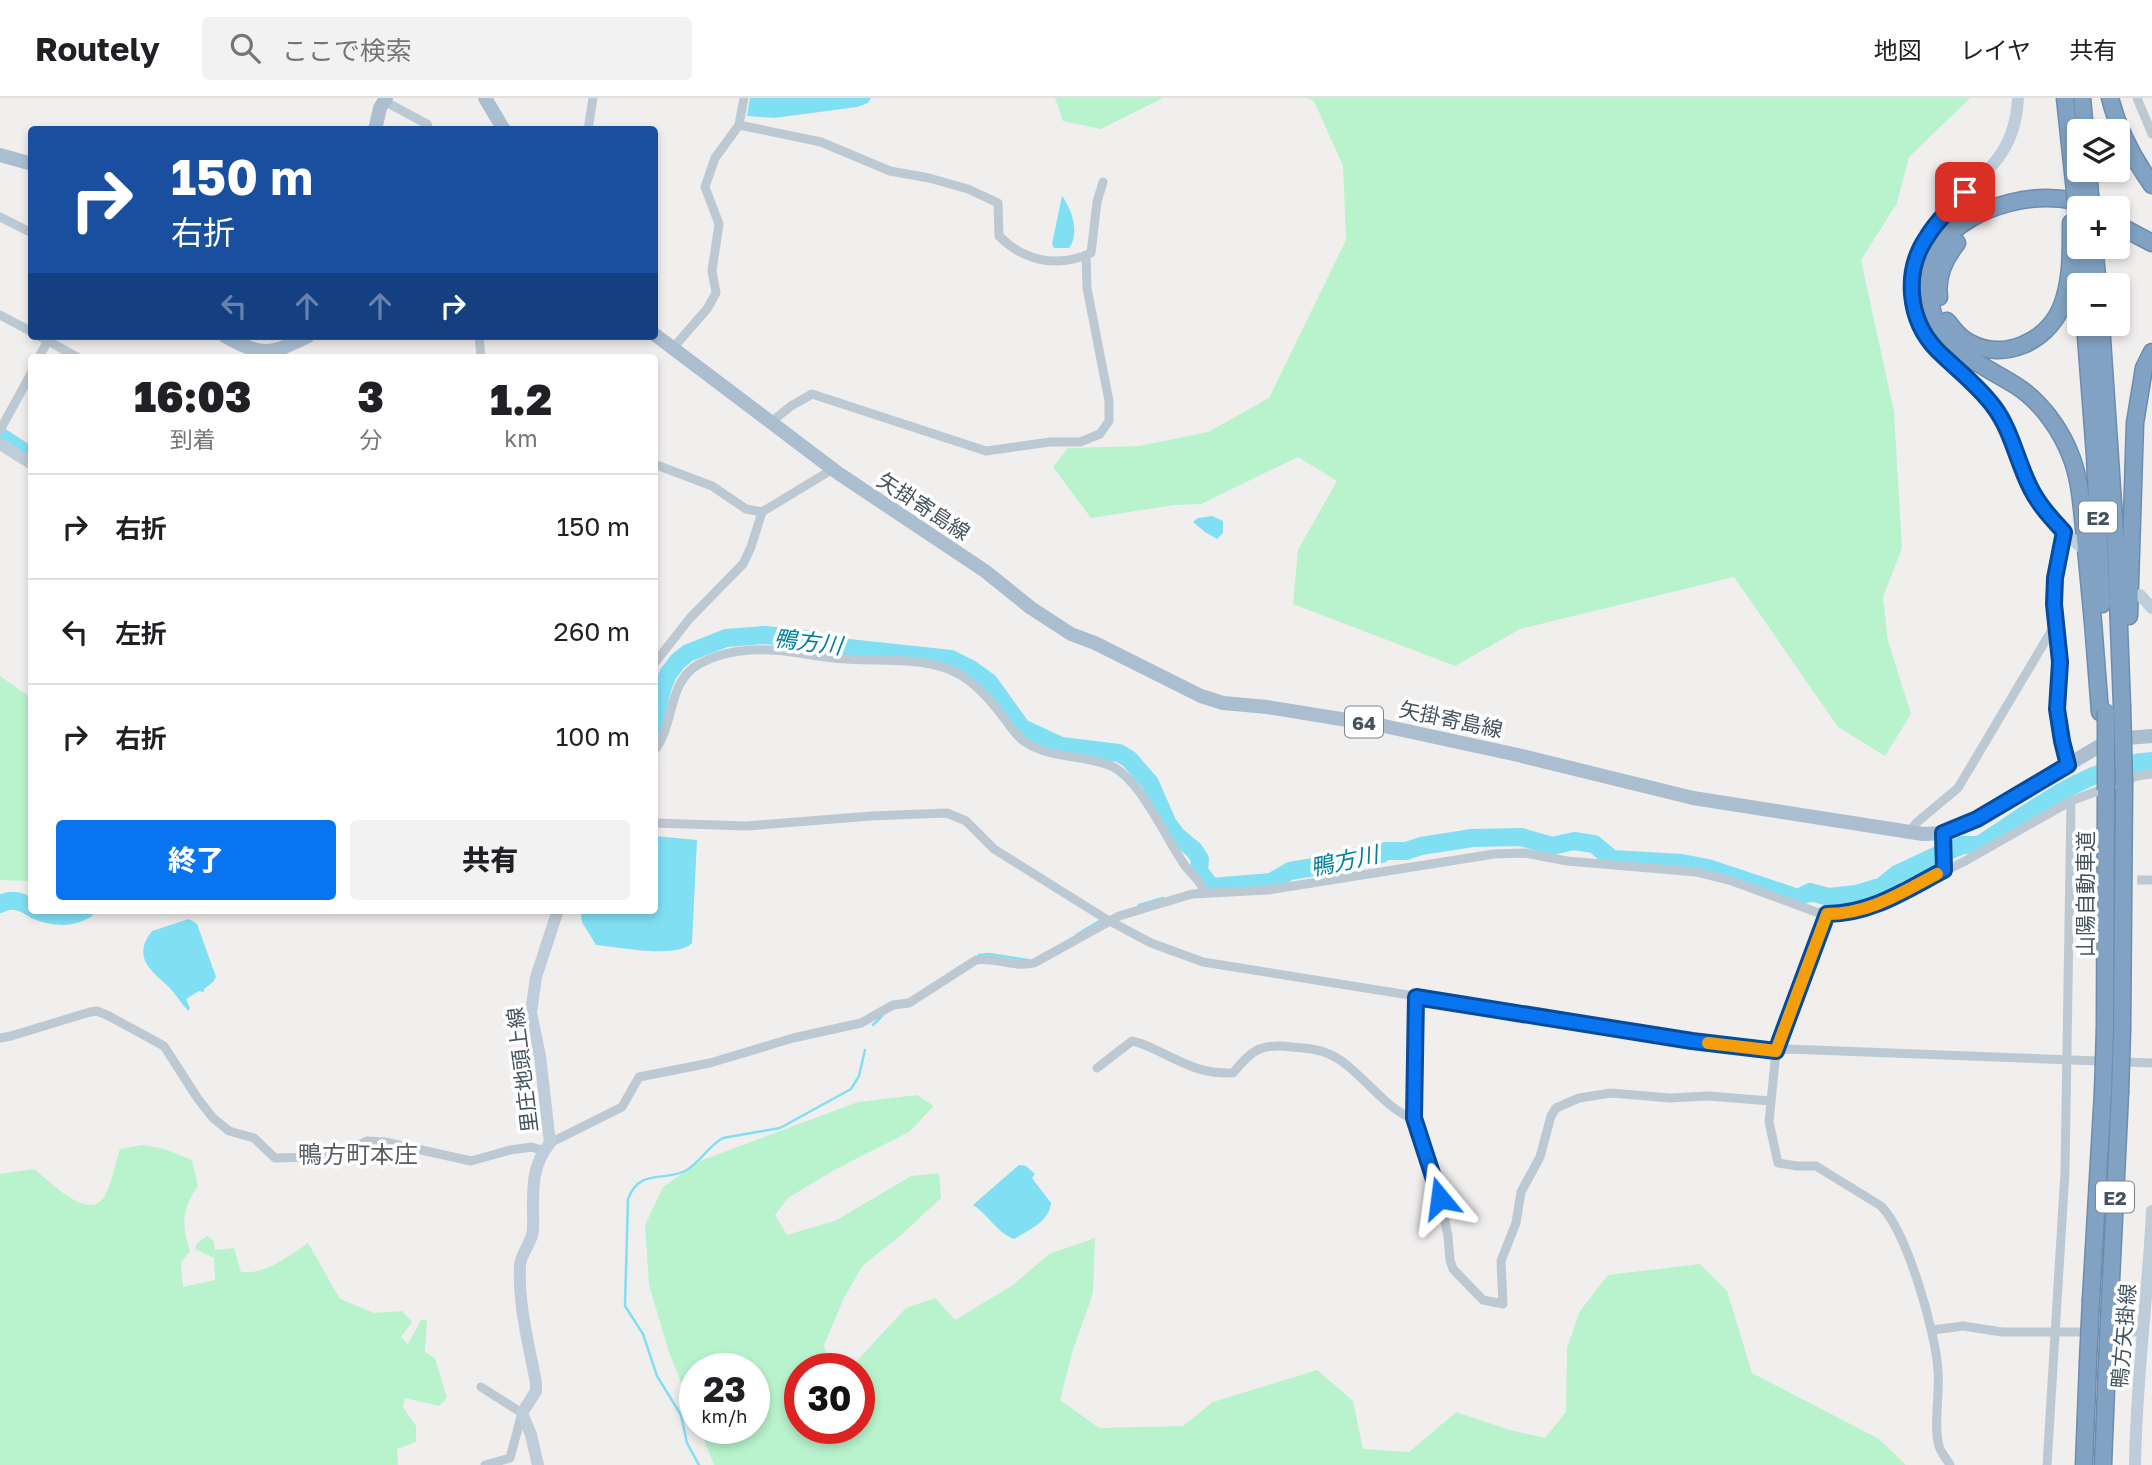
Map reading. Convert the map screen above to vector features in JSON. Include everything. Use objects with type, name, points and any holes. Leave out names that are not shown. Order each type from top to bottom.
[{"type":"highway","points":[[2066,98],[2085,196]]},
{"type":"highway","points":[[2082,98],[2084,119]]},
{"type":"highway","points":[[2110,98],[2133,158],[2152,185]]},
{"type":"highway","points":[[2067,200],[2046,198],[2010,203],[1976,215],[1957,227],[1942,244],[1930,268],[1928,292],[1934,317],[1948,340],[1963,354],[2017,386],[2035,402],[2063,436],[2074,462],[2081,499],[2103,712]]},
{"type":"highway","points":[[2046,208],[2076,219],[2068,287],[2060,310],[2048,329],[2030,343],[2009,349],[1989,349],[1971,344],[1958,335],[1947,321],[1938,291],[1941,272],[1949,253],[1963,236],[2002,215],[2022,210],[2046,208]]},
{"type":"highway","points":[[2130,220],[2152,231]]},
{"type":"highway","points":[[2130,231],[2152,243]]},
{"type":"highway","name":"山陽自動車道","points":[[2084,1465],[2103,1093],[2106,790],[2095,455],[2086,336]]},
{"type":"highway","name":"山陽自動車道","points":[[2102,336],[2115,521],[2124,785],[2122,1031],[2103,1465]]},
{"type":"highway","points":[[2121,667],[2129,620],[2135,423],[2144,368],[2152,352]]},
{"type":"main road","points":[[485,98],[502,126]]},
{"type":"main road","points":[[2018,98],[2015,123],[2007,143],[1997,158],[1926,238],[1912,275],[1912,295],[1915,314],[1924,332],[1935,348],[1993,406],[2007,429],[2032,492],[2064,532],[2080,546]]},
{"type":"main road","points":[[376,126],[385,99]]},
{"type":"main road","points":[[0,155],[28,163]]},
{"type":"main road","name":"矢掛寄島線","points":[[658,337],[833,470],[985,571],[1031,608],[1071,635],[1095,643],[1201,696],[1223,703],[1374,724],[1518,755],[1693,798],[1847,821],[1944,840],[2103,744],[2152,736]]},
{"type":"main road","points":[[234,340],[258,351],[276,354],[301,340]]},
{"type":"main road","points":[[0,444],[28,462]]},
{"type":"main road","points":[[2140,595],[2152,608]]},
{"type":"main road","name":"里庄地頭上線","points":[[522,1413],[536,1391],[536,1383],[523,1314],[520,1264],[533,1234],[532,1183],[547,1147],[540,1055],[531,1013],[536,977],[557,914]]},
{"type":"main road","name":"鴨方矢掛線","points":[[2135,1465],[2137,1389],[2152,1211]]},
{"type":"main road","points":[[522,1413],[531,1435],[538,1465]]},
{"type":"street","points":[[589,126],[593,98]]},
{"type":"street","points":[[674,348],[707,309],[716,293],[712,271],[719,224],[705,187],[715,158],[739,125],[744,98]]},
{"type":"street","points":[[2137,98],[2152,134]]},
{"type":"street","points":[[385,99],[428,126]]},
{"type":"street","points":[[739,125],[821,142],[890,171],[968,189],[998,202],[999,236],[1014,250],[1049,261],[1073,261],[1091,253],[1097,202],[1103,182]]},
{"type":"street","points":[[0,217],[28,231]]},
{"type":"street","points":[[771,422],[791,406],[813,394],[986,451],[1050,442],[1080,442],[1100,434],[1108,421],[1109,401],[1087,288],[1086,256]]},
{"type":"street","points":[[0,315],[28,330]]},
{"type":"street","points":[[49,340],[73,354]]},
{"type":"street","points":[[0,430],[28,379]]},
{"type":"street","points":[[658,466],[712,486],[746,509],[762,512],[833,470]]},
{"type":"street","points":[[658,659],[690,618],[743,564],[762,512]]},
{"type":"street","points":[[2064,532],[2055,578],[2060,662],[2057,709],[2068,765]]},
{"type":"street","points":[[1909,833],[1916,823],[1958,788],[2056,624]]},
{"type":"street","points":[[658,744],[666,730],[674,693],[682,678],[698,665],[724,654],[767,650],[832,658],[919,663],[947,669],[961,675],[992,702],[1023,741],[1044,751],[1101,762],[1122,772],[1203,889]]},
{"type":"street","points":[[0,1038],[11,1037],[83,1013],[102,1013],[164,1046],[213,1118],[229,1131],[254,1138],[275,1158],[342,1153],[367,1141],[385,1142],[471,1161],[521,1148],[547,1147],[622,1107],[639,1077],[710,1063],[793,1038],[861,1023],[893,1005],[909,1003],[976,960],[1034,963],[1105,918],[1203,889],[1268,890],[1422,864],[1494,854],[1524,853],[1567,861],[1696,872],[1732,881],[1827,914],[1858,911],[1881,903],[1944,868],[1965,861],[2071,801],[2137,776],[2152,774]]},
{"type":"street","points":[[2047,1465],[2065,1172],[2071,801]]},
{"type":"street","points":[[658,823],[747,826],[947,813],[966,821],[994,849],[1105,918],[1151,943],[1203,962],[1687,1040],[1776,1051],[1788,1049],[2152,1063]]},
{"type":"street","points":[[1944,840],[1944,868]]},
{"type":"street","points":[[2071,880],[2083,879]]},
{"type":"street","points":[[1827,914],[1776,1051],[1769,1122],[1778,1163],[1816,1166],[1881,1206],[1900,1234],[1933,1330],[1938,1371],[1939,1446],[1950,1465]]},
{"type":"street","points":[[1416,997],[1414,1118],[1437,1182],[1453,1269],[1483,1300],[1503,1304],[1502,1261],[1516,1223],[1521,1192],[1540,1157],[1551,1116],[1556,1108],[1579,1098],[1611,1093],[1771,1101]]},
{"type":"street","points":[[1097,1068],[1132,1041],[1142,1043],[1194,1069],[1213,1074],[1233,1073],[1249,1053],[1273,1045],[1311,1048],[1331,1054],[1370,1084],[1399,1113],[1414,1118]]},
{"type":"street","points":[[1933,1330],[1964,1326],[2002,1332],[2142,1332]]},
{"type":"street","points":[[481,1387],[522,1413],[510,1458],[485,1465]]},
{"type":"green space","points":[[1055,98],[1163,98],[1101,129],[1063,121]]},
{"type":"green space","points":[[1307,98],[1970,98],[1909,157],[1897,203],[1861,260],[1894,412],[1902,548],[1883,597],[1888,641],[1911,714],[1885,756],[1838,727],[1734,577],[1520,629],[1455,666],[1293,604],[1298,550],[1337,481],[1298,457],[1201,504],[1174,505],[1091,518],[1053,467],[1068,448],[1139,446],[1208,432],[1269,398],[1346,240],[1343,166],[1314,101]]},
{"type":"green space","points":[[0,676],[28,696],[28,881],[0,880]]},
{"type":"green space","points":[[917,1095],[934,1106],[909,1132],[836,1169],[788,1198],[775,1215],[787,1235],[837,1220],[911,1176],[939,1173],[941,1198],[862,1266],[844,1298],[824,1345],[825,1353],[784,1353],[784,1444],[875,1444],[875,1353],[864,1353],[906,1308],[935,1298],[955,1320],[1013,1285],[1049,1254],[1095,1238],[1093,1293],[1072,1353],[1060,1400],[1099,1428],[1183,1426],[1213,1402],[1317,1370],[1353,1401],[1363,1449],[1409,1452],[1456,1412],[1510,1430],[1545,1438],[1566,1412],[1567,1348],[1580,1311],[1608,1275],[1700,1264],[1727,1291],[1752,1373],[1879,1439],[1906,1465],[714,1465],[705,1444],[770,1444],[770,1353],[679,1353],[679,1377],[649,1285],[645,1225],[663,1187],[700,1161],[858,1102]]},
{"type":"green space","points":[[143,1145],[164,1149],[192,1160],[198,1186],[186,1210],[184,1225],[190,1251],[181,1263],[183,1287],[215,1280],[214,1258],[195,1249],[197,1243],[207,1236],[213,1240],[215,1250],[234,1248],[241,1272],[268,1268],[308,1243],[340,1299],[374,1313],[402,1311],[412,1322],[401,1337],[408,1344],[421,1320],[427,1320],[425,1352],[435,1358],[447,1398],[439,1406],[405,1398],[403,1407],[416,1426],[416,1442],[397,1449],[398,1465],[0,1465],[0,1174],[34,1169],[68,1196],[88,1205],[97,1203],[107,1192],[120,1149]]},
{"type":"water","points":[[750,98],[871,98],[868,103],[857,107],[774,118],[747,116]]},
{"type":"water","points":[[1062,196],[1072,214],[1074,236],[1069,248],[1054,248],[1052,244]]},
{"type":"water","points":[[1212,516],[1223,521],[1223,533],[1217,539],[1193,522],[1198,518]]},
{"type":"water","points":[[658,836],[697,840],[692,943],[684,948],[660,951],[596,945],[582,922],[581,914],[658,914]]},
{"type":"water","points":[[189,919],[197,924],[216,977],[204,992],[199,991],[186,999],[190,1008],[188,1011],[151,970],[146,963],[143,949],[152,931]]},
{"type":"water","points":[[1019,1165],[1026,1166],[1035,1174],[1032,1178],[1051,1203],[1042,1220],[1014,1239],[1002,1232],[973,1205]]},
{"type":"waterway","points":[[0,436],[28,454]]},
{"type":"waterway","name":"鴨方川","points":[[658,708],[668,674],[678,661],[688,653],[726,638],[765,635],[805,639],[830,646],[951,659],[989,682],[1022,728],[1061,746],[1119,753],[1129,759],[1150,783],[1168,824],[1200,859],[1199,871],[1211,887],[1271,882],[1290,871],[1338,863],[1357,856],[1382,854],[1385,851],[1406,851],[1472,838],[1521,837],[1552,846],[1574,841],[1594,844],[1612,859],[1682,863],[1708,868],[1798,898],[1810,892],[1829,897],[1856,894],[1882,886],[1897,874],[1940,854],[1963,845],[1979,845],[2061,792],[2105,771],[2152,761]]},
{"type":"waterway","name":"鴨方川","points":[[1204,888],[1211,887]]},
{"type":"waterway","points":[[1139,905],[1163,898]]},
{"type":"waterway","points":[[0,904],[16,901],[28,906]]},
{"type":"waterway","points":[[48,914],[75,914]]},
{"type":"waterway","points":[[1076,935],[1101,920]]},
{"type":"waterway","points":[[979,955],[1028,960]]},
{"type":"waterway","points":[[873,1025],[882,1016]]},
{"type":"waterway","points":[[699,1465],[687,1443],[681,1415],[657,1376],[643,1334],[625,1306],[628,1199],[639,1183],[646,1179],[685,1171],[723,1138],[780,1128],[851,1089],[859,1076],[865,1050]]},
{"type":"tunnel","points":[[2083,879],[2142,880]]},
{"type":"slow traffic","points":[[1708,1043],[1776,1051],[1827,914],[1858,911],[1881,903],[1937,874]]},
{"type":"district","name":"鴨方町本庄","points":[[358,1153]]},
{"type":"route","points":[[1440,1198],[1414,1118],[1416,997],[1692,1041],[1776,1051],[1827,914],[1858,911],[1881,903],[1944,870],[1943,833],[1977,819],[2068,765],[2057,709],[2060,662],[2054,604],[2055,578],[2064,532],[2032,492],[2011,439],[1993,406],[1979,389],[1935,348],[1915,314],[1912,275],[1917,256],[1926,238],[1965,192]]}]
